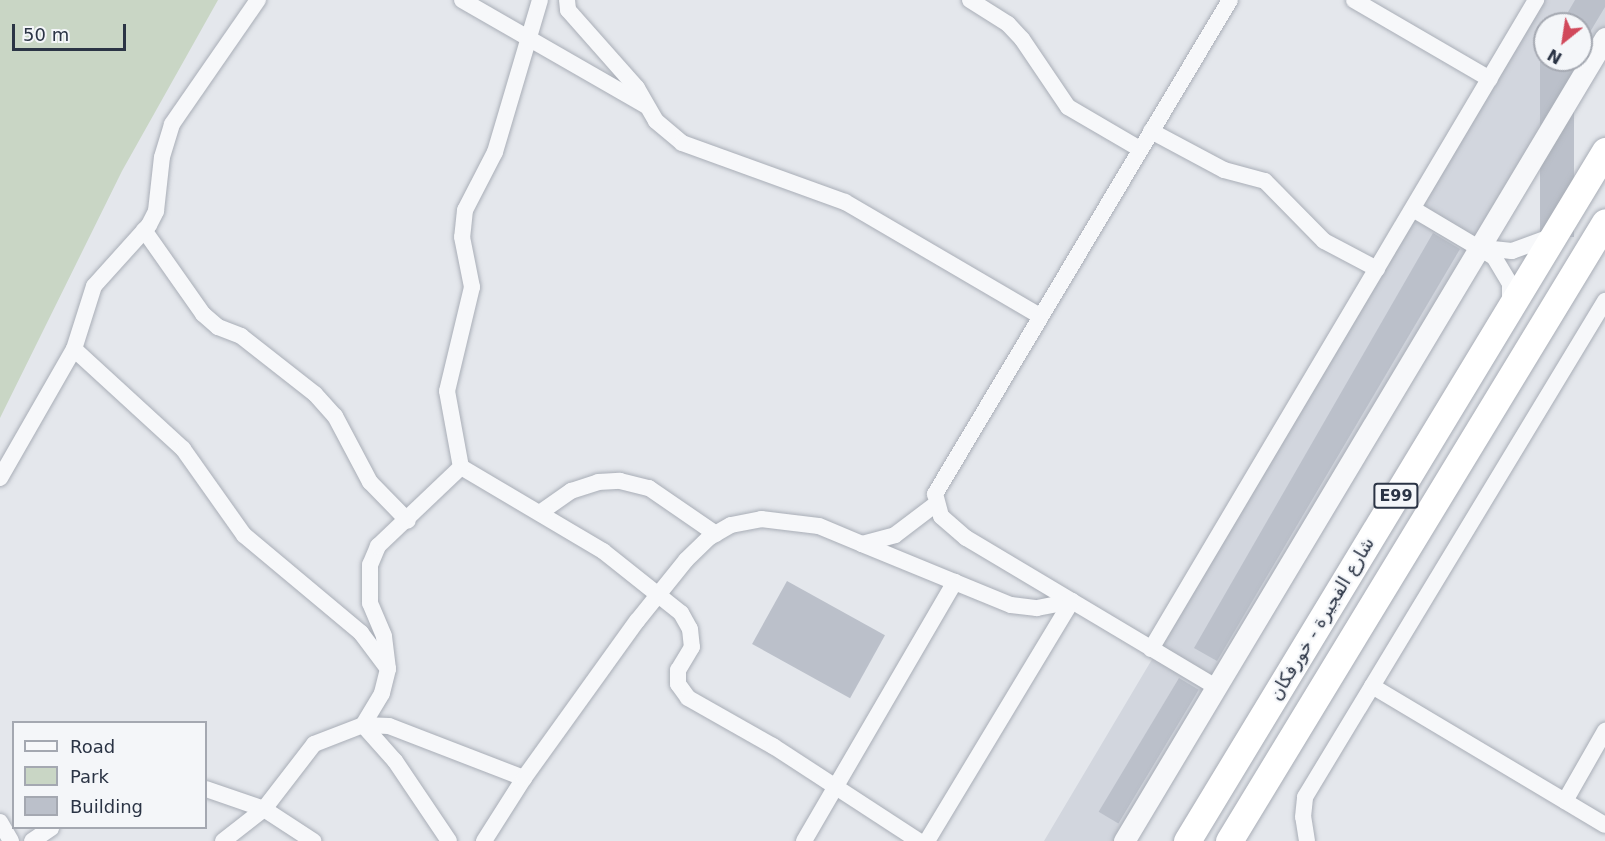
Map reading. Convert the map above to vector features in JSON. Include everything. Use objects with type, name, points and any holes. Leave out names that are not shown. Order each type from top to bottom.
[{"type":"highway","name":"شارع الفجيرة - خورفكان","points":[[1187,841],[1605,151]]},
{"type":"highway","name":"شارع الفجيرة - خورفكان","points":[[1228,841],[1605,222]]},
{"type":"street","points":[[0,478],[74,349],[94,286],[144,230],[156,211],[162,156],[172,124],[258,0]]},
{"type":"street","points":[[462,0],[647,106]]},
{"type":"street","points":[[461,467],[447,392],[472,287],[462,237],[465,210],[495,152],[540,0]]},
{"type":"street","points":[[567,0],[568,10],[637,88],[662,127],[682,143],[846,202],[1040,316]]},
{"type":"street","points":[[970,0],[1008,24],[1022,39],[1068,107],[1140,149]]},
{"type":"street","points":[[1216,687],[959,532],[936,504],[934,494],[945,472],[1230,0]]},
{"type":"street","points":[[1354,0],[1490,79]]},
{"type":"street","points":[[1152,649],[1536,0]]},
{"type":"street","points":[[1124,841],[1605,38]]},
{"type":"street","points":[[1151,131],[1224,170],[1265,181],[1324,241],[1377,268]]},
{"type":"street","points":[[1413,209],[1479,247],[1504,269],[1510,284],[1506,315]]},
{"type":"street","points":[[144,230],[203,314],[218,327],[242,336],[315,394],[335,416],[370,482],[408,521]]},
{"type":"street","points":[[1479,247],[1512,251],[1528,248],[1555,233]]},
{"type":"street","points":[[1306,841],[1302,817],[1305,797],[1602,312]]},
{"type":"street","points":[[74,349],[183,449],[244,535],[361,633],[388,669]]},
{"type":"street","points":[[461,467],[541,512],[603,551],[681,613],[690,629],[692,647],[678,670],[678,684],[688,698],[774,746],[835,789],[919,841]]},
{"type":"street","points":[[363,725],[382,693],[388,669],[384,636],[370,603],[370,565],[378,546],[408,521],[461,467]]},
{"type":"street","points":[[541,512],[571,491],[598,482],[620,481],[649,488],[716,534]]},
{"type":"street","points":[[862,544],[894,535],[936,504]]},
{"type":"street","points":[[484,841],[524,778],[659,594],[687,560],[716,534],[731,525],[761,519],[788,520],[819,526],[1011,605],[1037,608],[1072,601]]},
{"type":"street","points":[[804,841],[956,582]]},
{"type":"street","points":[[927,841],[1072,601]]},
{"type":"street","points":[[1372,686],[1605,825]]},
{"type":"street","points":[[363,725],[395,761],[449,841]]},
{"type":"street","points":[[223,841],[264,809],[314,744],[363,725],[389,726],[524,778]]},
{"type":"street","points":[[1565,801],[1605,731]]},
{"type":"street","points":[[207,789],[264,809],[313,841]]},
{"type":"street","points":[[0,822],[11,841]]},
{"type":"street","points":[[32,841],[50,829]]},
{"type":"shaded area","points":[[1544,0],[1605,0],[1605,31],[1593,51],[1593,12],[1537,12]]},
{"type":"shaded area","points":[[1533,19],[1533,72],[1580,72],[1119,841],[1044,841]]},
{"type":"green space","points":[[0,0],[218,0],[122,171],[0,418]]},
{"type":"building","points":[[1575,0],[1605,0],[1605,7],[1593,27],[1593,12],[1568,12]]},
{"type":"building","points":[[1540,72],[1574,72],[1574,237],[1540,237]]},
{"type":"building","points":[[1433,233],[1460,249],[1217,661],[1194,648]]},
{"type":"building","points":[[787,581],[885,635],[850,698],[752,644]]},
{"type":"building","points":[[1179,678],[1199,690],[1118,824],[1099,812]]}]
